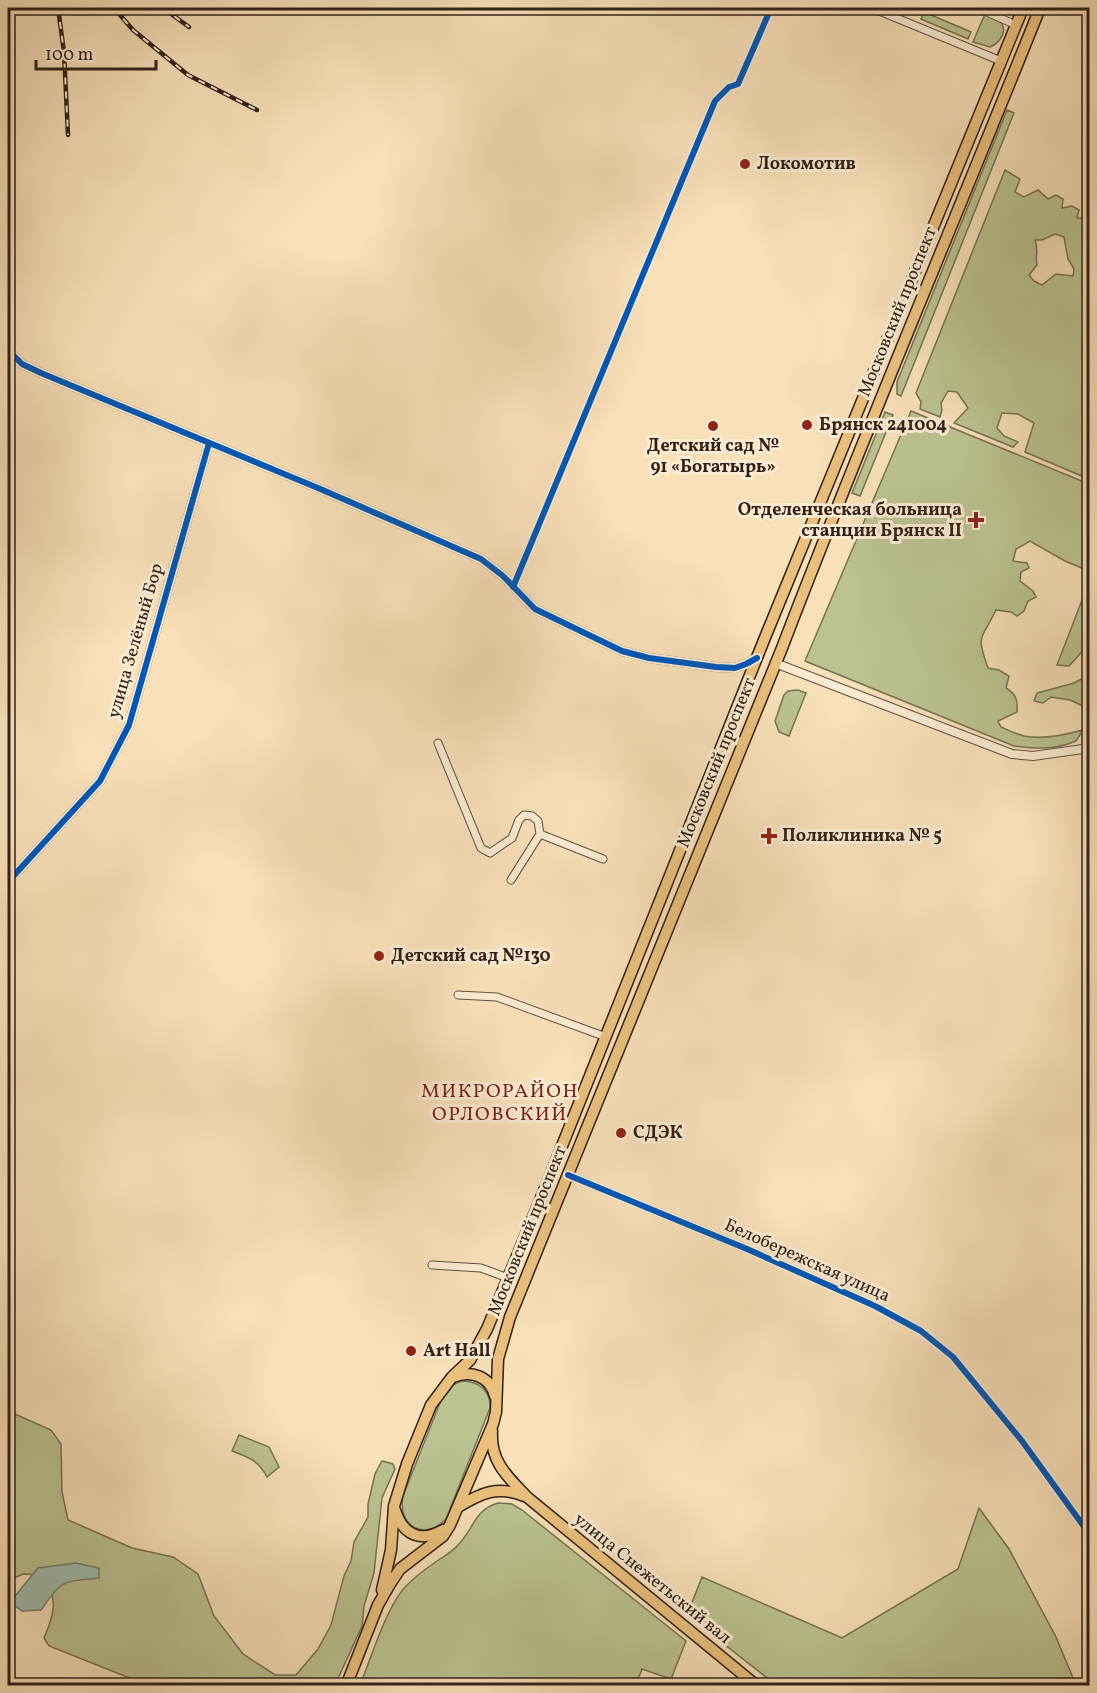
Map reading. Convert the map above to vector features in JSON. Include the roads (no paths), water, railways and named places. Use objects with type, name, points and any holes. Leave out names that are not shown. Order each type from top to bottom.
[{"type":"main road","name":"Московский проспект","points":[[378,1605],[391,1550],[394,1506],[407,1464],[431,1405],[452,1377],[470,1360],[487,1329],[757,658],[1023,8]]},
{"type":"main road","name":"Московский проспект","points":[[450,1525],[493,1424],[497,1402],[498,1359],[503,1338],[833,514],[1040,8]]},
{"type":"main road","points":[[1016,25],[1031,30]]},
{"type":"main road","points":[[1001,61],[1016,66]]},
{"type":"main road","points":[[757,658],[775,663]]},
{"type":"main road","points":[[452,1377],[462,1374],[477,1375],[494,1391],[497,1402]]},
{"type":"main road","name":"улица Снежетьский вал","points":[[493,1424],[492,1442],[497,1461],[501,1469],[527,1497],[757,1686]]},
{"type":"main road","name":"улица Снежетьский вал","points":[[457,1508],[472,1498],[493,1491],[513,1491],[527,1497]]},
{"type":"main road","points":[[394,1506],[400,1524],[411,1533],[421,1537],[432,1536],[450,1525]]},
{"type":"main road","points":[[346,1686],[378,1605],[390,1584],[400,1569],[443,1536],[450,1525]]},
{"type":"street","points":[[513,586],[715,101],[729,87],[738,84],[771,8]]},
{"type":"street","points":[[872,8],[1001,61]]},
{"type":"street","points":[[978,8],[1016,25]]},
{"type":"street","points":[[8,350],[22,364],[318,488],[481,560],[496,569],[535,609],[622,651],[649,658],[735,668],[757,658]]},
{"type":"street","name":"улица Зелёный Бор","points":[[8,882],[100,781],[129,725],[208,443]]},
{"type":"street","points":[[775,663],[1012,753],[1033,756],[1089,748]]},
{"type":"street","points":[[438,743],[481,848],[490,853],[512,838],[519,820],[524,815],[532,816],[538,821],[540,834],[511,880]]},
{"type":"street","points":[[540,834],[603,859]]},
{"type":"street","points":[[458,995],[496,997],[606,1037]]},
{"type":"street","name":"Белобережская улица","points":[[568,1175],[747,1249],[875,1306],[921,1331],[953,1357],[1022,1441],[1089,1534]]},
{"type":"street","points":[[432,1265],[481,1268],[508,1278]]},
{"type":"railway","points":[[58,8],[64,52],[68,135]]},
{"type":"railway","points":[[114,8],[133,30],[188,75],[257,110]]},
{"type":"railway","points":[[163,8],[189,27]]},
{"type":"place","name":"Локомотив","points":[[745,164]]},
{"type":"place","name":"Брянск 241004","points":[[807,425]]},
{"type":"place","name":"Детский сад № 91 «Богатырь»","points":[[713,426]]},
{"type":"place","name":"Отделенческая больница станции Брянск II","points":[[976,520]]},
{"type":"place","name":"Поликлиника № 5","points":[[769,836]]},
{"type":"place","name":"Детский сад №130","points":[[379,956]]},
{"type":"place","name":"СДЭК","points":[[621,1133]]},
{"type":"place","name":"Art Hall","points":[[411,1351]]},
{"type":"district","name":"МИКРОРАЙОН ОРЛОВСКИЙ","points":[[500,1104]]}]
